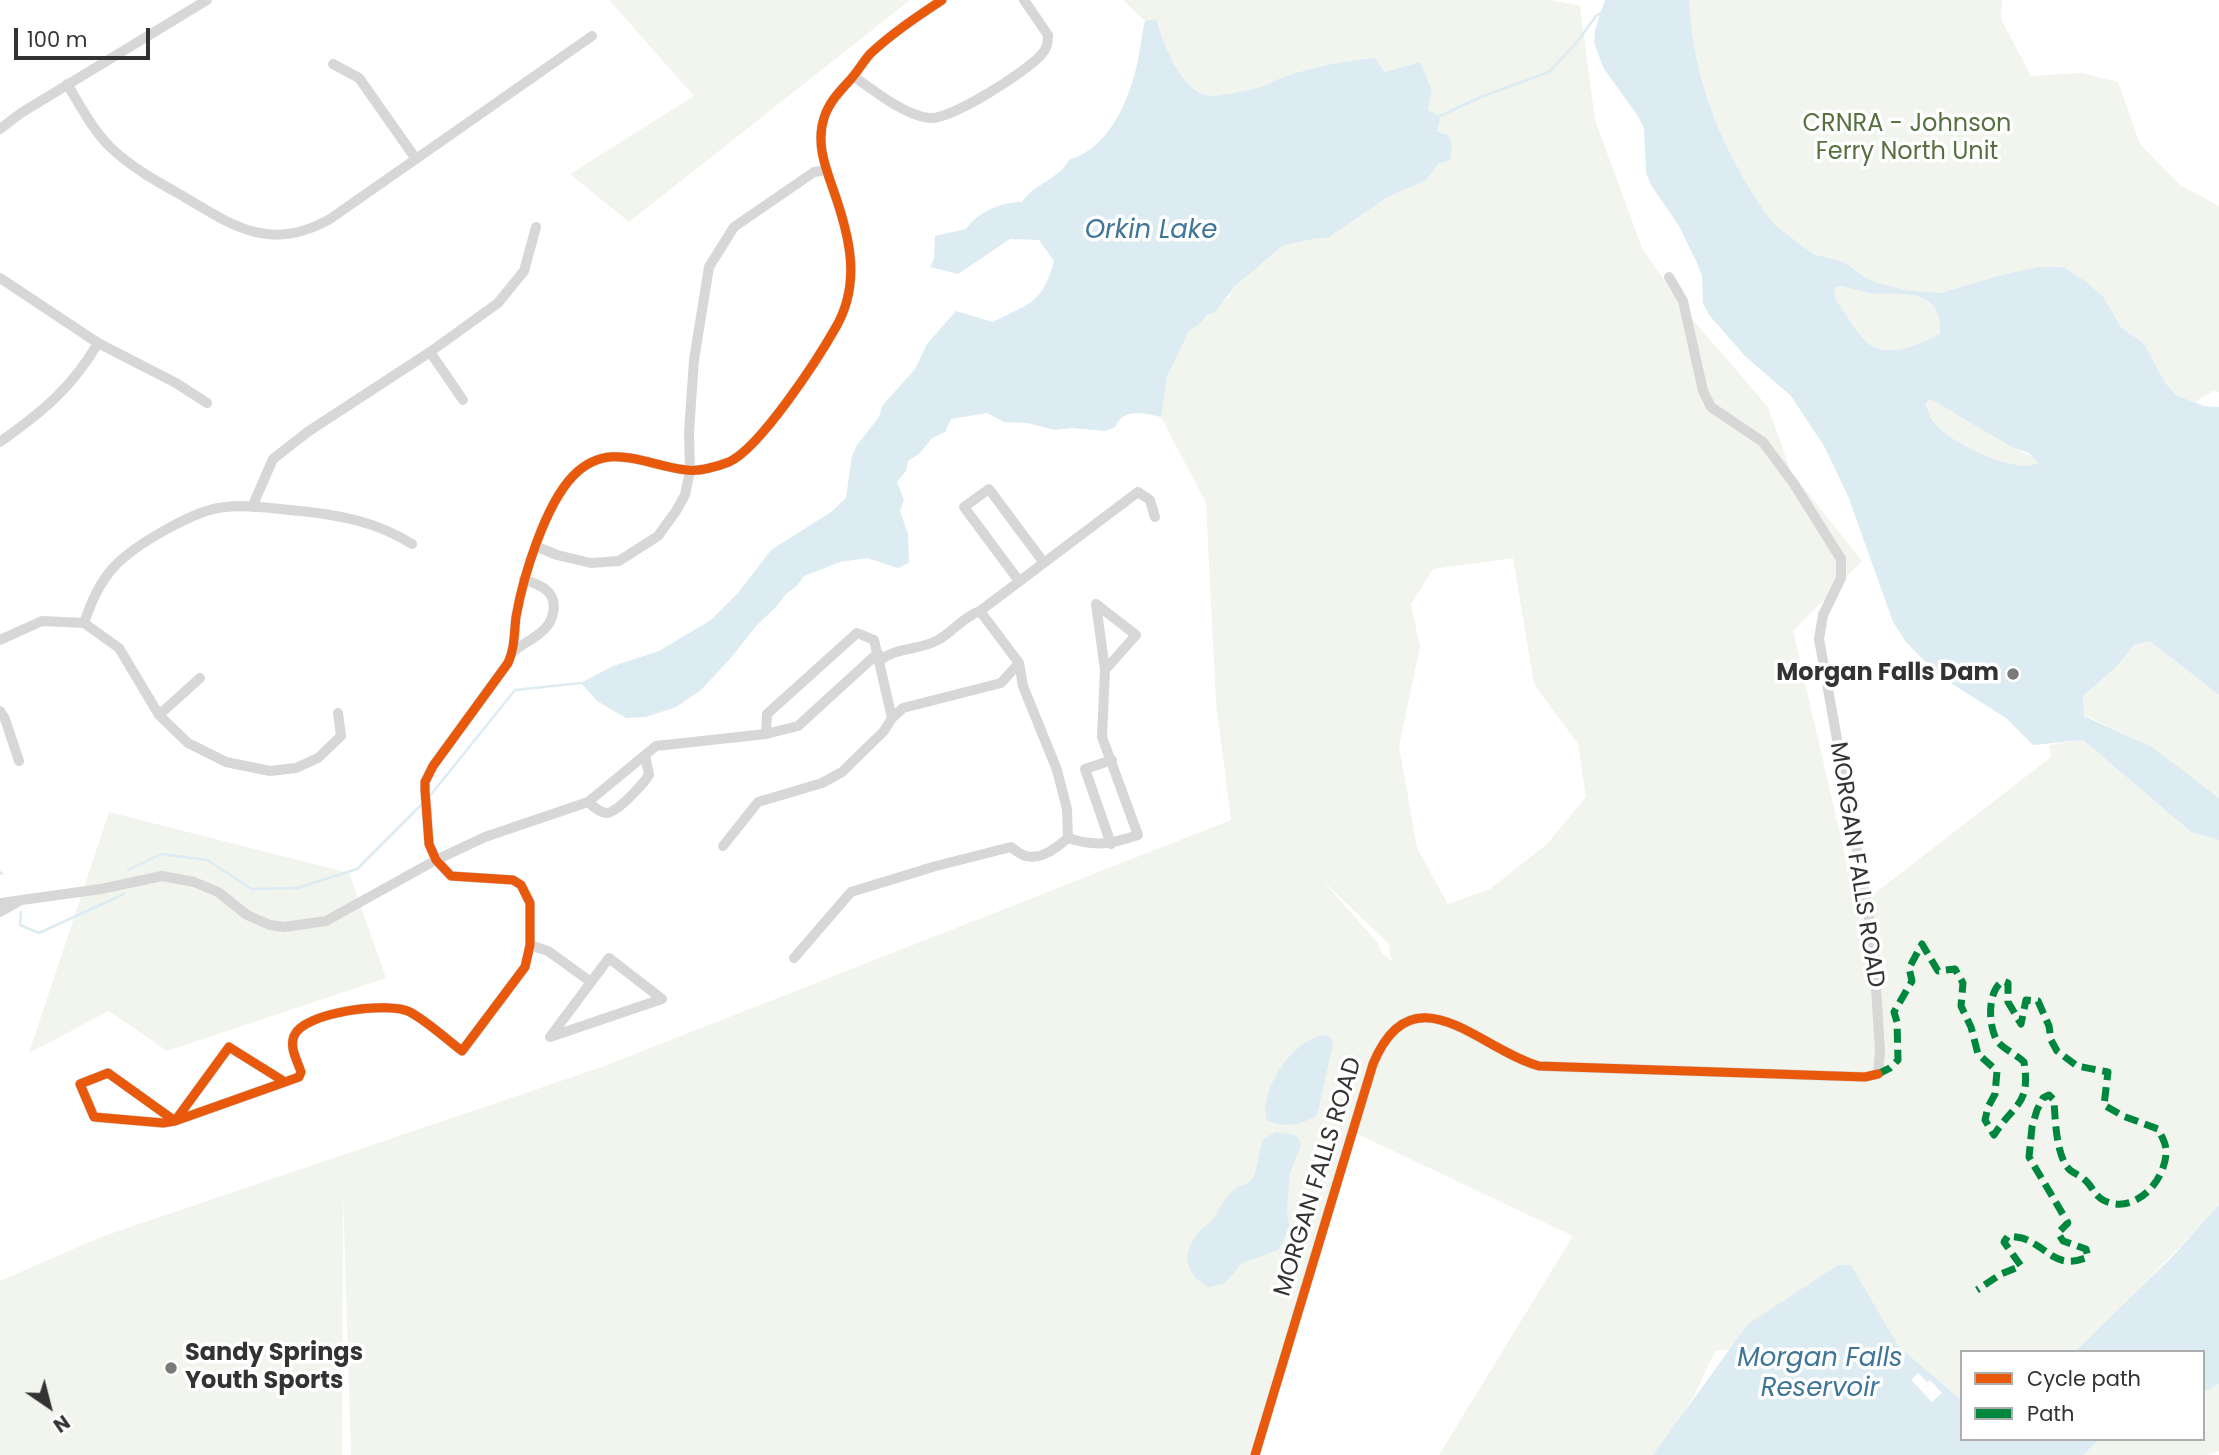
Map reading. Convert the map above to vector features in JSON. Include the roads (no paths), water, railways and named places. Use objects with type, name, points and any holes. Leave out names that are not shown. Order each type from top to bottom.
[{"type":"street","points":[[0,129],[207,0]]},
{"type":"street","points":[[175,1121],[107,1073],[80,1084],[94,1117],[163,1123],[175,1121],[299,1077],[302,1072],[292,1046],[294,1035],[305,1023],[337,1012],[394,1008],[408,1012],[462,1051],[524,967],[530,945],[530,903],[522,885],[513,880],[451,876],[436,860],[429,844],[425,782],[433,766],[508,663],[524,579],[535,546],[573,475],[590,463],[606,457],[624,456],[690,471],[728,462],[757,440],[775,417],[842,316],[848,298],[851,252],[845,223],[821,147],[823,119],[834,97],[869,56],[887,39],[942,0]]},
{"type":"street","points":[[853,76],[916,114],[929,118],[954,113],[1034,62],[1045,50],[1048,35],[1024,0]]},
{"type":"street","points":[[67,85],[97,132],[125,161],[231,225],[255,234],[286,235],[316,227],[592,36]]},
{"type":"street","points":[[333,64],[359,78],[416,159]]},
{"type":"street","points":[[535,546],[591,564],[619,561],[658,536],[685,495],[690,471],[689,432],[694,360],[709,267],[734,227],[747,216],[814,172],[827,170]]},
{"type":"street","points":[[252,507],[273,459],[309,431],[430,352],[498,303],[524,271],[536,227]]},
{"type":"street","name":"MORGAN FALLS ROAD","points":[[1255,1455],[1373,1064],[1385,1040],[1401,1023],[1422,1018],[1453,1024],[1473,1032],[1525,1062],[1539,1066],[1865,1077],[1878,1074],[1881,1051],[1873,940],[1819,639],[1822,615],[1841,578],[1841,559],[1794,484],[1763,442],[1712,407],[1703,391],[1683,301],[1669,277]]},
{"type":"street","points":[[0,278],[98,343],[176,383],[207,403]]},
{"type":"street","points":[[0,442],[33,419],[65,391],[98,343]]},
{"type":"street","points":[[430,352],[463,400]]},
{"type":"street","points":[[1019,581],[964,507],[989,489],[1044,562]]},
{"type":"street","points":[[0,902],[102,888],[162,876],[194,882],[218,891],[247,915],[270,925],[284,927],[326,921],[436,860],[485,837],[588,802],[656,746],[766,734],[798,726],[879,656],[938,640],[1138,492],[1150,500],[1155,517]]},
{"type":"street","points":[[83,623],[95,593],[114,567],[142,545],[193,515],[224,506],[333,515],[367,522],[412,544]]},
{"type":"street","points":[[512,653],[523,642],[541,633],[551,620],[554,610],[553,599],[545,589],[524,579]]},
{"type":"street","points":[[1068,838],[1086,844],[1111,844],[1138,835],[1102,737],[1105,670],[1096,604],[1136,635],[1105,670]]},
{"type":"street","points":[[980,611],[1018,663],[1023,686],[1057,770],[1067,809],[1068,838]]},
{"type":"street","points":[[0,640],[42,621],[83,623],[119,648],[159,715],[188,743],[226,762],[270,771],[296,768],[318,758],[341,736],[338,713]]},
{"type":"street","points":[[766,734],[767,714],[857,633],[874,640],[892,718]]},
{"type":"street","points":[[723,846],[758,802],[822,783],[842,772],[884,731],[892,718],[903,708],[1001,683],[1018,663]]},
{"type":"street","points":[[159,715],[200,678]]},
{"type":"street","points":[[0,711],[19,761]]},
{"type":"street","points":[[588,802],[607,813],[615,810],[649,775],[645,755]]},
{"type":"street","points":[[1111,844],[1085,769],[1112,760]]},
{"type":"street","points":[[794,958],[851,892],[1011,847],[1026,856],[1041,855],[1054,850],[1068,838]]},
{"type":"street","points":[[0,912],[20,901]]},
{"type":"street","points":[[530,945],[548,951],[591,982]]},
{"type":"street","points":[[609,958],[662,999],[550,1037],[591,982],[609,958]]},
{"type":"street","points":[[175,1121],[229,1047],[285,1082]]},
{"type":"water","points":[[1605,0],[1689,0],[1703,86],[1735,163],[1775,225],[1813,254],[1844,262],[1878,283],[1905,290],[1941,293],[2038,267],[2063,267],[2103,296],[2121,327],[2144,344],[2166,384],[2176,395],[2204,406],[2219,407],[2219,695],[2150,641],[2134,645],[2116,667],[2083,696],[2084,716],[2152,747],[2219,798],[2219,840],[2191,832],[2083,740],[2033,745],[2006,718],[1938,675],[1906,642],[1893,622],[1848,496],[1824,446],[1791,396],[1745,356],[1709,315],[1703,303],[1702,276],[1697,263],[1679,226],[1646,173],[1644,128],[1604,69],[1594,43],[1595,30]],"holes":[[[1842,286],[1869,293],[1918,296],[1927,300],[1939,318],[1940,333],[1916,345],[1898,350],[1872,346],[1858,333],[1838,302],[1835,287]],[[1928,400],[2012,447],[2029,453],[2038,463],[2027,466],[1998,460],[1952,438],[1932,420],[1926,405]]]},
{"type":"water","name":"Orkin Lake","points":[[1156,19],[1168,53],[1182,76],[1199,92],[1209,96],[1257,88],[1292,74],[1339,63],[1375,58],[1385,72],[1420,62],[1432,90],[1428,110],[1440,116],[1437,132],[1448,135],[1452,146],[1450,160],[1438,164],[1426,180],[1386,198],[1328,238],[1282,246],[1236,285],[1215,312],[1207,315],[1189,331],[1167,377],[1161,417],[1141,413],[1129,414],[1115,427],[1105,431],[1072,428],[1054,430],[1028,423],[1004,422],[987,413],[951,419],[945,432],[932,438],[920,453],[908,461],[906,471],[897,482],[904,500],[900,511],[908,534],[909,563],[898,568],[867,558],[840,562],[804,576],[700,691],[676,707],[646,717],[626,718],[597,701],[581,683],[613,666],[659,651],[711,620],[738,593],[771,550],[831,512],[846,498],[852,456],[857,445],[879,417],[882,406],[915,369],[927,344],[956,311],[993,322],[1025,306],[1039,295],[1054,261],[1039,240],[1010,239],[958,274],[930,267],[934,259],[935,236],[966,229],[983,213],[998,206],[1022,202],[1065,167],[1069,160],[1098,143],[1119,115],[1126,99],[1137,65],[1145,21]]},
{"type":"water","points":[[1326,1035],[1331,1038],[1333,1044],[1317,1115],[1292,1125],[1267,1120],[1268,1095],[1281,1067],[1302,1045]]},
{"type":"water","points":[[1276,1132],[1294,1135],[1301,1145],[1290,1173],[1287,1209],[1289,1226],[1284,1240],[1278,1250],[1242,1263],[1224,1284],[1208,1287],[1190,1270],[1189,1248],[1232,1191],[1252,1179],[1263,1139]]},
{"type":"water","points":[[2219,1205],[2219,1384],[2205,1392],[2205,1350],[2077,1350],[2172,1257]]},
{"type":"water","name":"Morgan Falls Reservoir","points":[[1838,1265],[1851,1265],[1898,1346],[1960,1399],[1960,1441],[2098,1441],[2083,1455],[1653,1455],[1748,1324]]},
{"type":"waterway","points":[[1440,116],[1481,97],[1549,72],[1577,42],[1596,16],[1604,11]]},
{"type":"waterway","points":[[429,797],[515,690],[581,683]]},
{"type":"waterway","points":[[128,870],[161,854],[207,860],[252,889],[297,888],[357,869],[422,804]]},
{"type":"waterway","points":[[21,912],[20,925],[39,933],[124,894]]},
{"type":"place","name":"Morgan Falls Dam","points":[[2013,674]]},
{"type":"place","name":"Sandy Springs Youth Sports","points":[[171,1368]]},
{"type":"park label","name":"CRNRA - Johnson Ferry North Unit","points":[[1907,139]]}]
